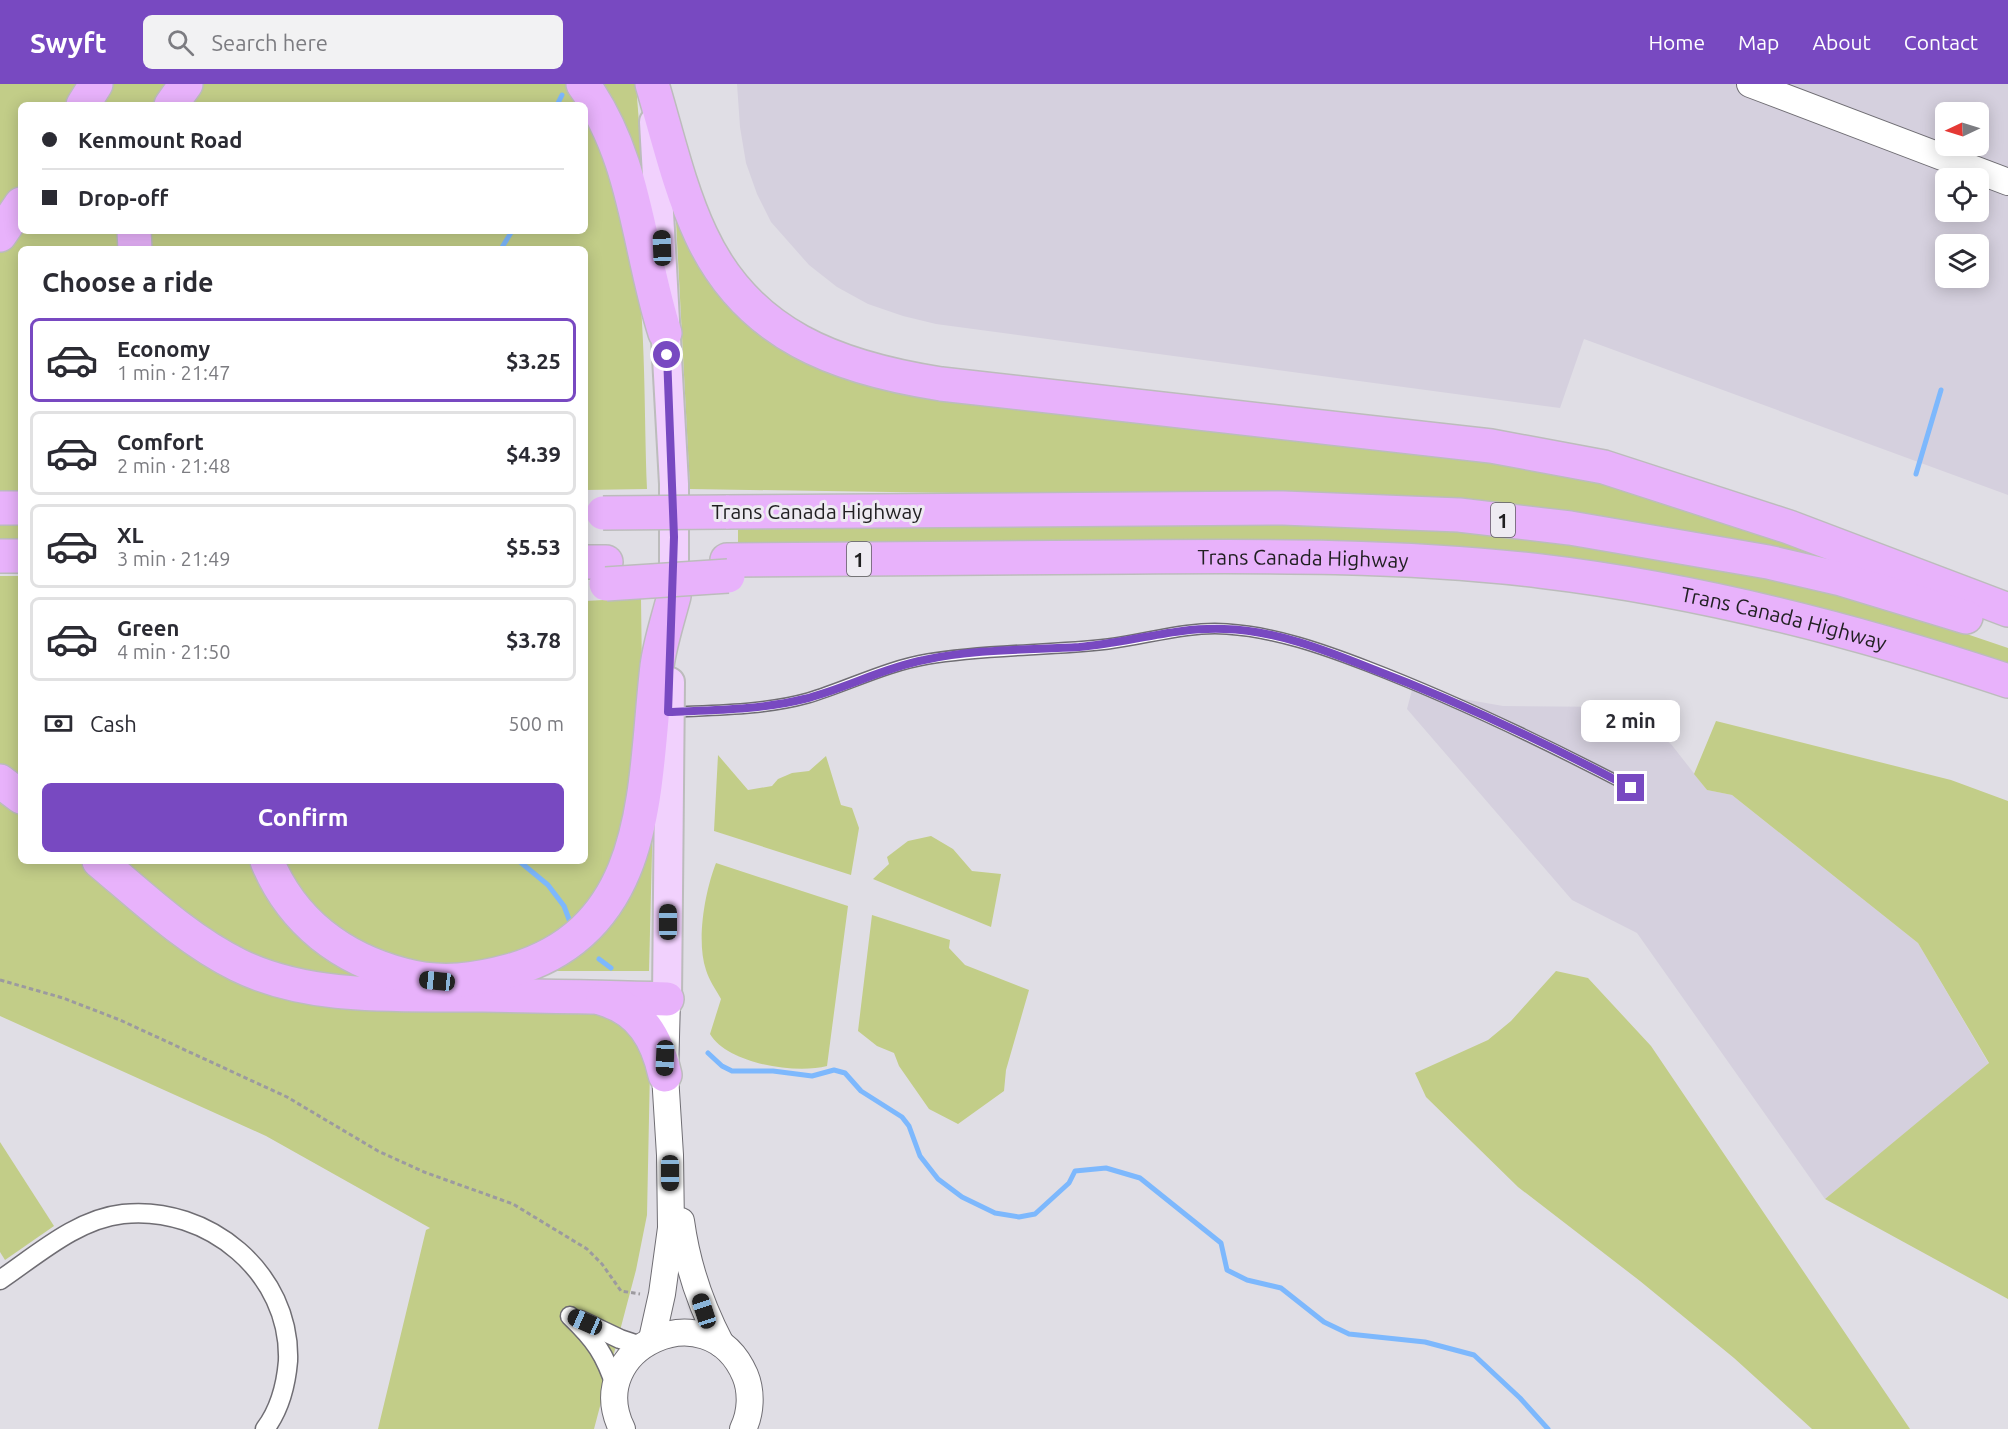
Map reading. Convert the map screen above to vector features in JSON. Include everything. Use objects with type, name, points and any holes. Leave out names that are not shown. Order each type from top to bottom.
[{"type":"highway","points":[[85,102],[96,84]]},
{"type":"highway","points":[[173,102],[186,84]]},
{"type":"highway","points":[[583,84],[607,125],[632,191],[641,224],[652,291],[665,333]]},
{"type":"highway","points":[[651,84],[695,221],[714,260],[730,283],[761,315],[796,340],[833,359],[876,372],[941,384],[1447,441],[1529,452],[1604,467],[1789,527],[2008,610]]},
{"type":"highway","points":[[0,235],[18,208]]},
{"type":"highway","points":[[0,508],[18,508]]},
{"type":"highway","name":"Trans Canada Highway","points":[[591,512],[1283,508],[1459,515],[1570,528],[1768,562],[1841,579],[2008,631]]},
{"type":"highway","points":[[0,556],[18,556]]},
{"type":"highway","name":"Trans Canada Highway","points":[[596,573],[991,558],[1304,556],[1459,564],[1539,571],[1620,582],[1774,612],[1851,631],[2008,681]]},
{"type":"highway","points":[[450,982],[498,974],[545,957],[590,922],[615,890],[633,849],[644,804],[658,663],[674,596]]},
{"type":"highway","points":[[0,781],[18,795]]},
{"type":"highway","points":[[103,864],[213,950],[237,965],[276,980],[317,988],[398,994],[596,997],[667,992]]},
{"type":"highway","points":[[269,864],[301,917],[342,951],[386,970],[424,980],[667,992]]},
{"type":"highway","points":[[596,997],[626,1008],[645,1025],[653,1038],[665,1075]]},
{"type":"main road","points":[[647,1343],[662,1294],[671,1228],[670,1155],[665,1075],[668,712],[674,596],[674,484],[651,84]]},
{"type":"main road","points":[[1750,84],[2008,183]]},
{"type":"main road","points":[[670,1155],[685,1254],[704,1311],[721,1344],[741,1366],[746,1379],[749,1409],[742,1429]]},
{"type":"main road","points":[[617,1424],[616,1388],[625,1364],[647,1343],[663,1335],[687,1332],[721,1344]]},
{"type":"street","points":[[0,1280],[78,1228],[100,1218],[148,1213],[175,1217],[201,1226],[224,1239],[255,1267],[268,1283],[283,1319],[288,1352],[287,1378],[280,1403],[265,1429]]},
{"type":"street","points":[[616,1388],[607,1360],[596,1341],[570,1316],[620,1339],[647,1343]]},
{"type":"lane","points":[[668,712],[736,709],[790,702],[899,666],[946,656],[1081,646],[1168,632],[1228,629],[1284,639],[1336,654],[1410,682],[1537,739],[1631,788]]},
{"type":"path","points":[[0,980],[63,998],[120,1020],[287,1097],[378,1151],[424,1172],[513,1204],[587,1250],[602,1264],[621,1291],[632,1294],[662,1294]]},
{"type":"shaded area","points":[[737,84],[2008,84],[2008,495],[1584,339],[1560,408],[936,324],[903,316],[868,304],[837,287],[809,265],[771,222],[757,194],[746,163],[740,127]]},
{"type":"shaded area","points":[[1412,690],[1503,706],[1619,707],[1671,744],[1707,790],[1732,795],[1918,943],[1989,1064],[1825,1199],[1637,933],[1572,900],[1407,709]]},
{"type":"green space","points":[[0,84],[86,84],[75,102],[18,102],[18,192],[0,219]]},
{"type":"green space","points":[[106,84],[172,84],[161,102],[95,102]]},
{"type":"green space","points":[[197,84],[572,84],[583,102],[183,102]]},
{"type":"green space","points":[[594,84],[636,84],[645,201]]},
{"type":"green space","points":[[588,110],[602,135],[619,176],[637,263],[643,338],[647,489],[588,490],[588,246],[144,246],[142,234],[588,234]]},
{"type":"green space","points":[[674,183],[787,344],[1530,458],[2008,616],[1832,566],[1081,495],[690,489]]},
{"type":"green space","points":[[18,234],[124,234],[125,246],[18,246],[18,490],[0,490],[0,251]]},
{"type":"green space","points":[[1301,522],[1451,529],[1526,536],[1747,572],[1887,607],[2008,648],[2008,665],[1883,624],[1745,591],[738,545],[738,527]]},
{"type":"green space","points":[[0,523],[18,523],[18,540],[0,540]]},
{"type":"green space","points":[[0,576],[18,576],[18,783],[0,769]]},
{"type":"green space","points":[[641,598],[642,676],[631,812],[591,905],[530,953],[436,969],[339,938],[280,864],[588,864],[588,601]]},
{"type":"green space","points":[[1716,721],[1951,780],[2008,801],[2008,1299],[1825,1199],[1989,1063],[1918,943],[1732,795],[1707,790],[1694,774]]},
{"type":"green space","points":[[718,755],[748,790],[772,786],[778,779],[792,773],[809,771],[826,756],[841,805],[852,808],[859,828],[851,875],[714,831]]},
{"type":"green space","points":[[0,794],[18,809],[18,864],[85,864],[204,960],[595,1010],[628,1025],[650,1069],[647,1215],[636,1270],[594,1429],[378,1429],[426,1230],[430,1228],[266,1136],[0,1016]]},
{"type":"green space","points":[[653,813],[649,971],[542,971]]},
{"type":"green space","points":[[931,836],[953,849],[972,871],[1001,874],[991,927],[873,879],[889,864],[887,857],[908,841]]},
{"type":"green space","points":[[716,863],[848,906],[827,1066],[798,1069],[763,1064],[731,1053],[710,1034],[721,999],[706,970],[702,931],[708,887]]},
{"type":"green space","points":[[118,864],[259,864],[388,983],[334,980],[248,959]]},
{"type":"green space","points":[[872,915],[950,940],[949,948],[965,965],[1029,990],[1006,1070],[1004,1091],[958,1124],[929,1109],[899,1066],[894,1053],[877,1046],[858,1031]]},
{"type":"green space","points":[[1556,971],[1588,978],[1651,1046],[1910,1429],[1812,1429],[1734,1358],[1640,1281],[1518,1187],[1426,1097],[1415,1073],[1488,1040],[1511,1021]]},
{"type":"green space","points":[[0,1142],[54,1226],[5,1260],[0,1252]]},
{"type":"waterway","points":[[558,102],[562,95]]},
{"type":"waterway","points":[[503,246],[510,234]]},
{"type":"waterway","points":[[1916,474],[1941,390]]},
{"type":"waterway","points":[[523,864],[548,885],[564,906],[570,922]]},
{"type":"waterway","points":[[599,959],[611,968]]},
{"type":"waterway","points":[[708,1053],[722,1066],[732,1071],[773,1071],[812,1076],[834,1070],[845,1073],[861,1091],[902,1117],[909,1126],[920,1156],[938,1179],[962,1197],[995,1213],[1019,1217],[1035,1214],[1069,1183],[1075,1171],[1106,1168],[1140,1178],[1221,1243],[1227,1270],[1247,1280],[1281,1288],[1324,1322],[1349,1334],[1425,1342],[1474,1355],[1520,1398],[1548,1429]]},
{"type":"route","points":[[667,355],[674,484],[674,596],[668,712],[736,709],[790,702],[821,694],[899,666],[970,652],[1081,646],[1111,643],[1168,632],[1228,629],[1284,639],[1336,654],[1410,682],[1537,739],[1631,788]]}]
